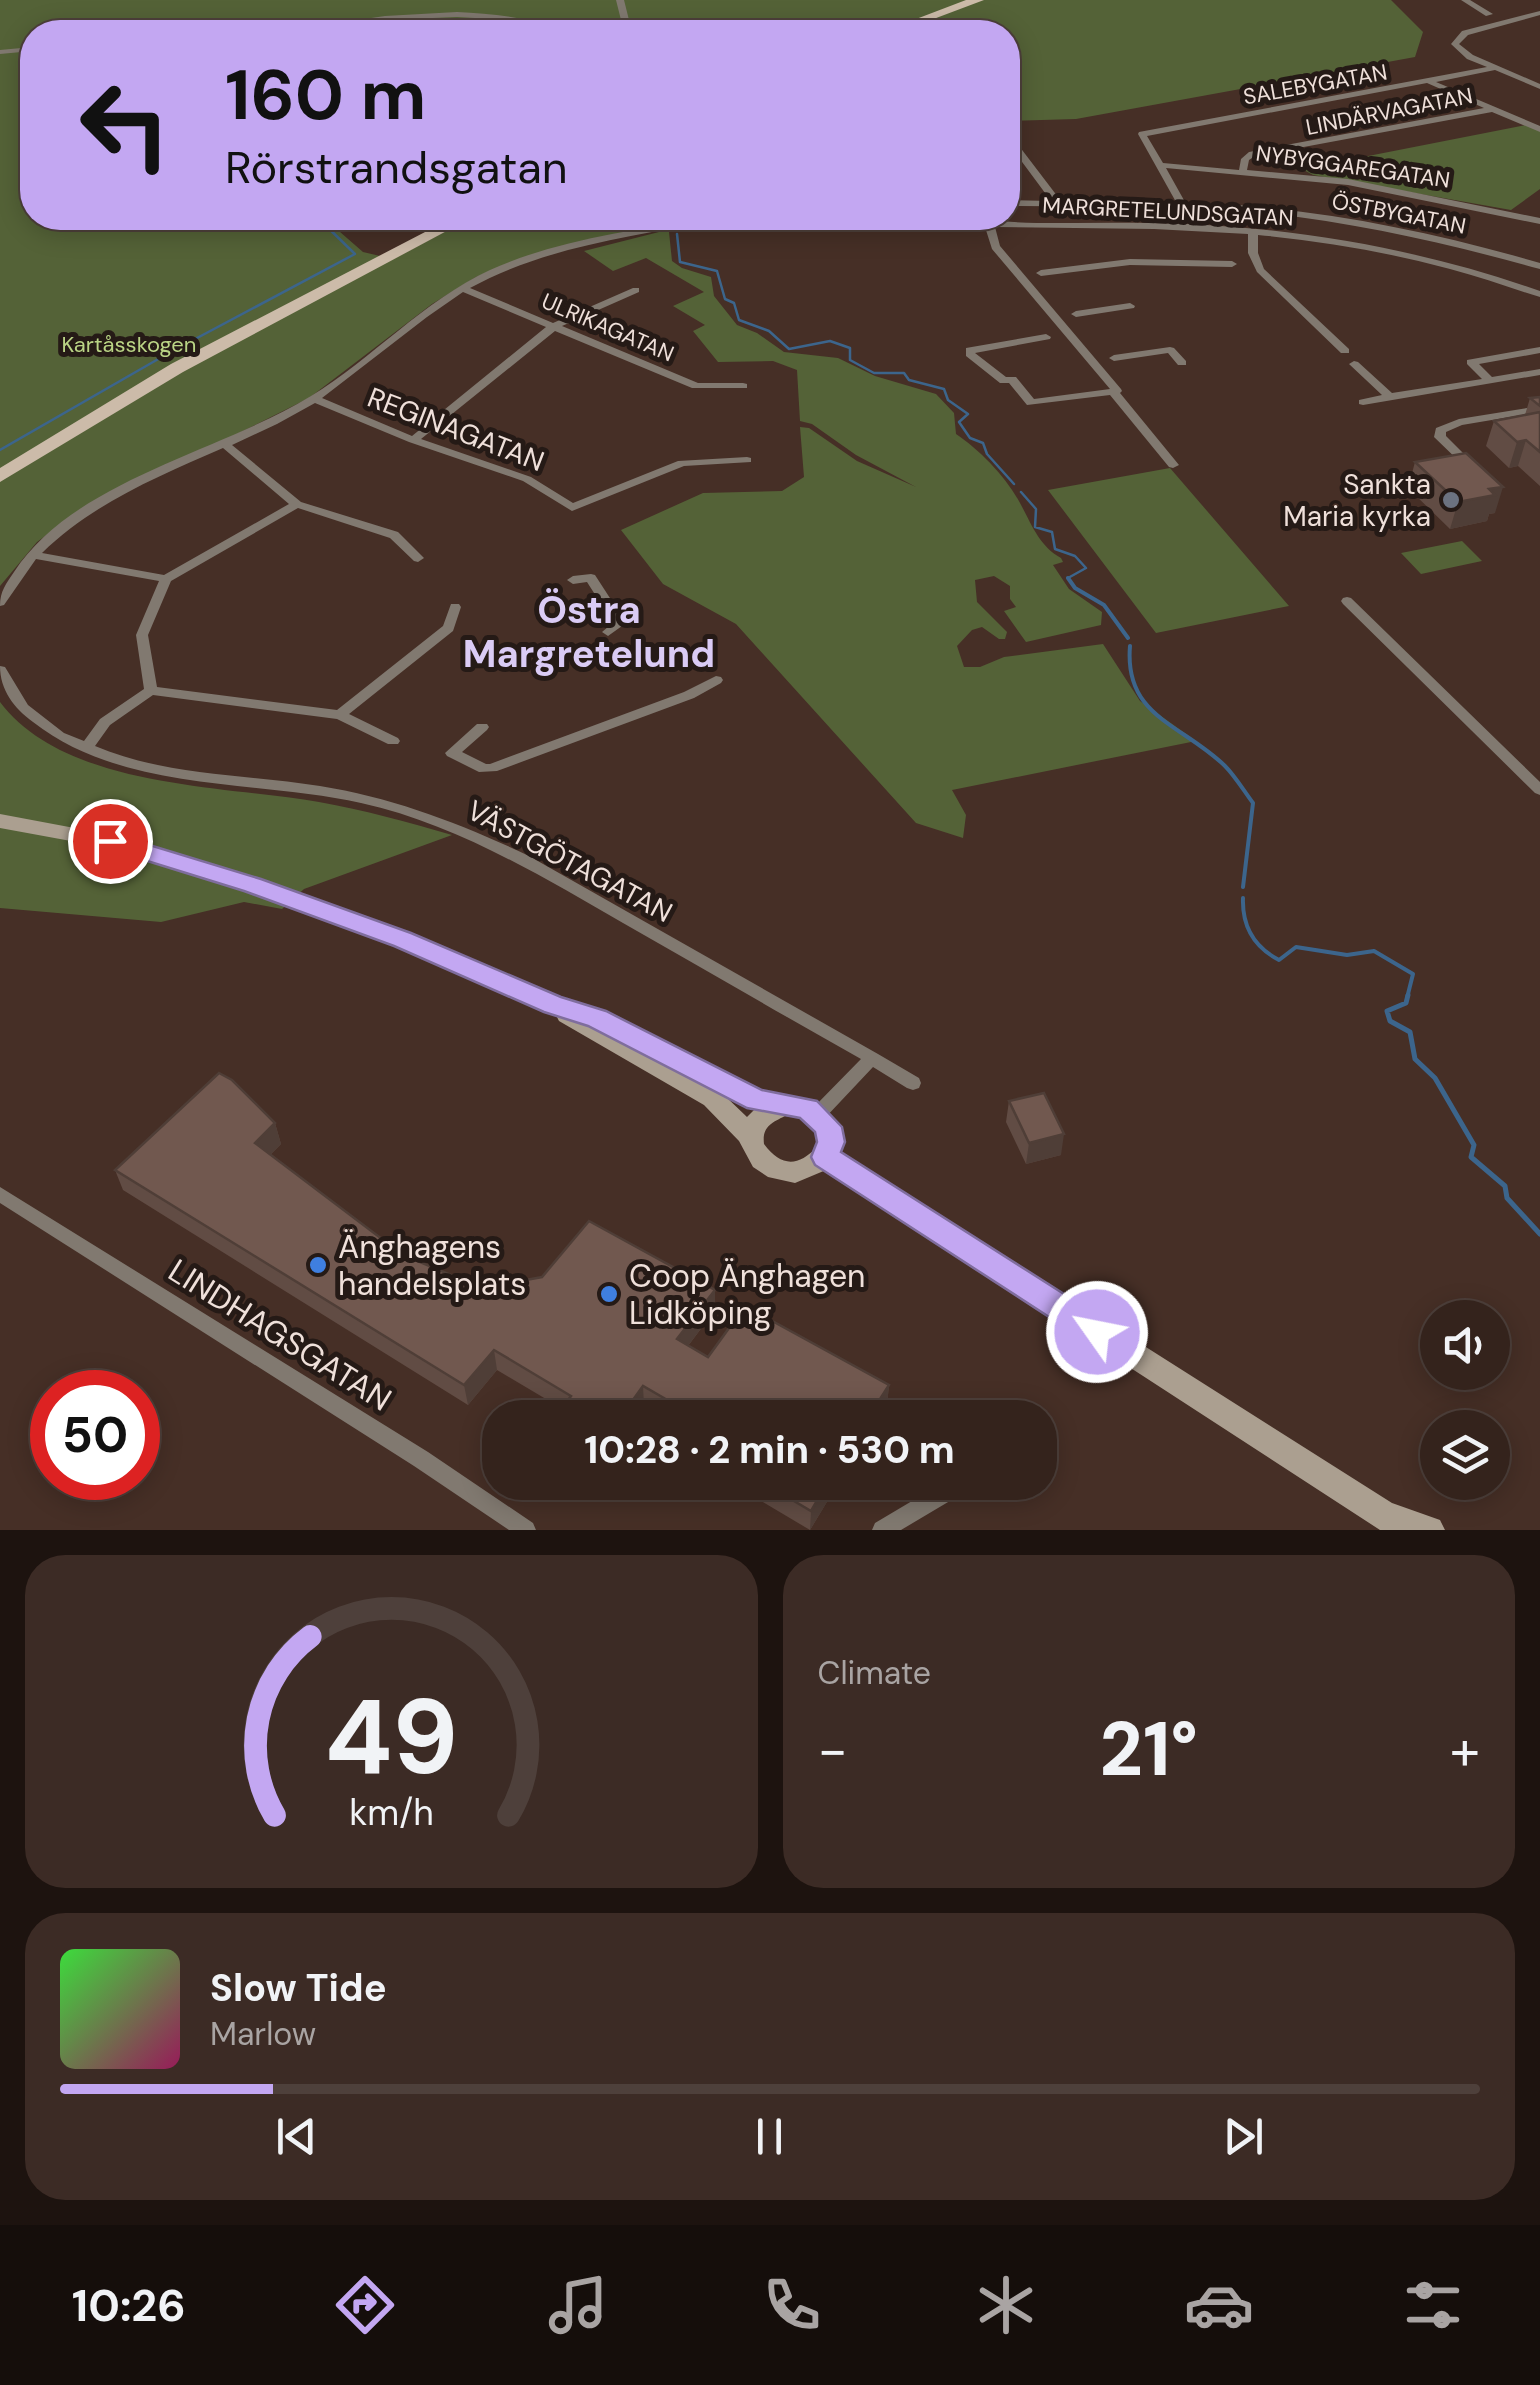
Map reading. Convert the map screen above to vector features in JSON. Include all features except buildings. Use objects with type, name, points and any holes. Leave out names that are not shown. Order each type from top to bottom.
[{"type":"main road","points":[[922,20],[978,0]]},
{"type":"main road","points":[[0,476],[178,368],[440,230]]},
{"type":"main road","points":[[0,820],[110,841],[252,885],[402,939],[554,1005],[597,1018],[757,1100],[818,1114],[831,1134],[825,1157],[803,1170],[773,1169],[755,1156],[750,1136],[712,1098],[588,1029],[554,1005]]},
{"type":"main road","points":[[750,1136],[760,1116],[783,1106]]},
{"type":"main road","points":[[825,1157],[1393,1522],[1430,1530]]},
{"type":"street","points":[[1464,0],[1489,14]]},
{"type":"street","points":[[352,20],[443,11],[523,20]]},
{"type":"street","points":[[1540,13],[1458,37],[1455,44],[1459,50],[1495,68],[1540,86]]},
{"type":"street","name":"SALEBYGATAN","points":[[1158,165],[1142,134],[1495,68]]},
{"type":"street","points":[[1430,81],[1540,129]]},
{"type":"street","name":"LINDÄRVAGATAN","points":[[1244,170],[1245,158],[1252,154],[1494,109]]},
{"type":"street","points":[[1020,153],[1058,204]]},
{"type":"street","points":[[1158,165],[1192,227]]},
{"type":"street","name":"NYBYGGAREGATAN","points":[[1158,165],[1244,170],[1380,187],[1540,221]]},
{"type":"street","name":"ÖSTBYGATAN","points":[[1020,203],[1183,206],[1304,215],[1372,226],[1540,266]]},
{"type":"street","name":"MARGRETELUNDSGATAN","points":[[1020,224],[1192,227],[1335,242],[1418,257],[1540,294]]},
{"type":"street","points":[[0,602],[34,555],[58,531],[91,509],[314,399],[461,288],[549,252],[656,230]]},
{"type":"street","points":[[990,230],[994,247],[1173,464]]},
{"type":"street","points":[[1253,232],[1253,253],[1260,270],[1345,352]]},
{"type":"street","points":[[1041,273],[1130,262],[1232,264]]},
{"type":"street","name":"ULRIKAGATAN","points":[[461,288],[696,386],[743,386]]},
{"type":"street","points":[[413,440],[554,326],[636,290]]},
{"type":"street","points":[[1076,314],[1130,306]]},
{"type":"street","points":[[1046,337],[981,345],[970,350],[970,354],[1004,380],[1012,379],[1030,403],[1113,390]]},
{"type":"street","points":[[1114,358],[1170,350],[1182,363]]},
{"type":"street","points":[[1490,381],[1471,362],[1538,353]]},
{"type":"street","points":[[1354,364],[1390,398]]},
{"type":"street","points":[[1363,402],[1540,372]]},
{"type":"street","name":"REGINAGATAN","points":[[314,399],[413,440],[527,479],[572,508],[682,463],[747,460]]},
{"type":"street","points":[[1481,477],[1440,438],[1440,430],[1451,424],[1540,409]]},
{"type":"street","points":[[225,444],[297,504],[394,535],[418,558]]},
{"type":"street","points":[[151,690],[142,635],[166,579],[297,504]]},
{"type":"street","points":[[34,555],[166,579]]},
{"type":"street","points":[[573,580],[591,578],[614,616],[623,621],[608,632]]},
{"type":"street","points":[[1346,601],[1540,790]]},
{"type":"street","points":[[340,714],[449,628],[455,606]]},
{"type":"street","name":"VÄSTGÖTAGATAN","points":[[0,670],[4,682],[25,709],[60,737],[86,748],[136,764],[355,796],[472,834],[524,860],[913,1084]]},
{"type":"street","points":[[482,727],[452,754],[484,769],[492,768],[689,695],[716,680]]},
{"type":"street","points":[[86,748],[105,722],[151,690],[340,714],[393,741]]},
{"type":"street","points":[[818,1114],[872,1058]]},
{"type":"street","name":"LINDHAGSGATAN","points":[[0,1194],[422,1459],[526,1530]]},
{"type":"street","points":[[882,1530],[933,1500]]},
{"type":"green space","name":"Kartåsskogen","points":[[0,0],[1391,0],[1423,32],[1415,57],[1076,119],[1020,121],[1020,20],[20,20],[20,230],[338,230],[363,252],[393,259],[448,230],[644,230],[507,264],[476,277],[432,304],[309,398],[68,519],[37,542],[0,586]]},
{"type":"green space","points":[[1526,125],[1540,131],[1540,189],[1511,210],[1313,175],[1302,169]]},
{"type":"green space","points":[[669,232],[672,261],[711,277],[714,296],[737,325],[757,333],[784,352],[838,358],[875,376],[936,394],[954,413],[956,434],[1000,474],[1041,541],[1061,558],[1063,562],[1053,565],[1069,589],[1102,612],[1101,625],[1026,642],[1004,611],[1016,607],[1010,599],[1010,586],[994,576],[975,580],[977,602],[1007,632],[1005,639],[999,639],[982,627],[972,630],[957,646],[964,667],[980,667],[1004,657],[1103,644],[1140,701],[1196,741],[952,790],[966,815],[963,838],[916,823],[736,624],[663,584],[621,530],[703,493],[782,491],[804,477],[800,427],[809,428],[857,461],[916,487],[856,455],[812,424],[800,421],[797,370],[773,361],[718,362],[693,331],[705,325],[673,306],[704,292],[646,258],[613,271],[584,251]]},
{"type":"green space","points":[[1170,468],[1289,606],[1156,633],[1048,490]]},
{"type":"green space","points":[[1462,541],[1482,561],[1421,574],[1401,553]]},
{"type":"green space","points":[[0,702],[28,730],[63,752],[103,767],[192,786],[336,805],[452,835],[304,889],[282,909],[244,902],[161,922],[0,908]]},
{"type":"waterway","points":[[0,450],[167,354],[355,254],[330,230]]},
{"type":"waterway","points":[[677,234],[680,262],[717,271],[725,299],[734,303],[739,320],[769,331],[789,349],[830,341],[850,348],[850,360],[874,373],[904,373],[909,380],[944,389],[948,400],[968,414],[959,422],[970,438],[983,443],[987,454],[1014,484]]},
{"type":"waterway","points":[[1021,492],[1036,509],[1035,527],[1052,532],[1055,549],[1075,556],[1086,568],[1068,578]]},
{"type":"waterway","points":[[1068,578],[1075,588],[1104,605],[1128,638]]},
{"type":"waterway","points":[[1130,646],[1136,689],[1146,704],[1225,766],[1253,803],[1243,887]]},
{"type":"waterway","points":[[1243,898],[1251,935],[1270,955],[1279,960],[1296,947],[1347,955],[1374,951],[1413,974],[1407,998]]},
{"type":"waterway","points":[[1408,995],[1406,1003],[1387,1011],[1390,1021],[1410,1032],[1415,1059],[1435,1078],[1474,1145],[1471,1157],[1505,1186],[1507,1198],[1540,1234]]},
{"type":"place","name":"Sankta Maria kyrka","points":[[1451,500]]},
{"type":"place","name":"Änghagens handelsplats","points":[[318,1265]]},
{"type":"place","name":"Coop Änghagen Lidköping","points":[[609,1294]]},
{"type":"district","name":"Östra Margretelund","points":[[589,632]]},
{"type":"route","points":[[110,841],[252,885],[402,939],[554,1005],[597,1018],[757,1100],[808,1109],[824,1120],[831,1134],[825,1157],[1097,1332]]}]
